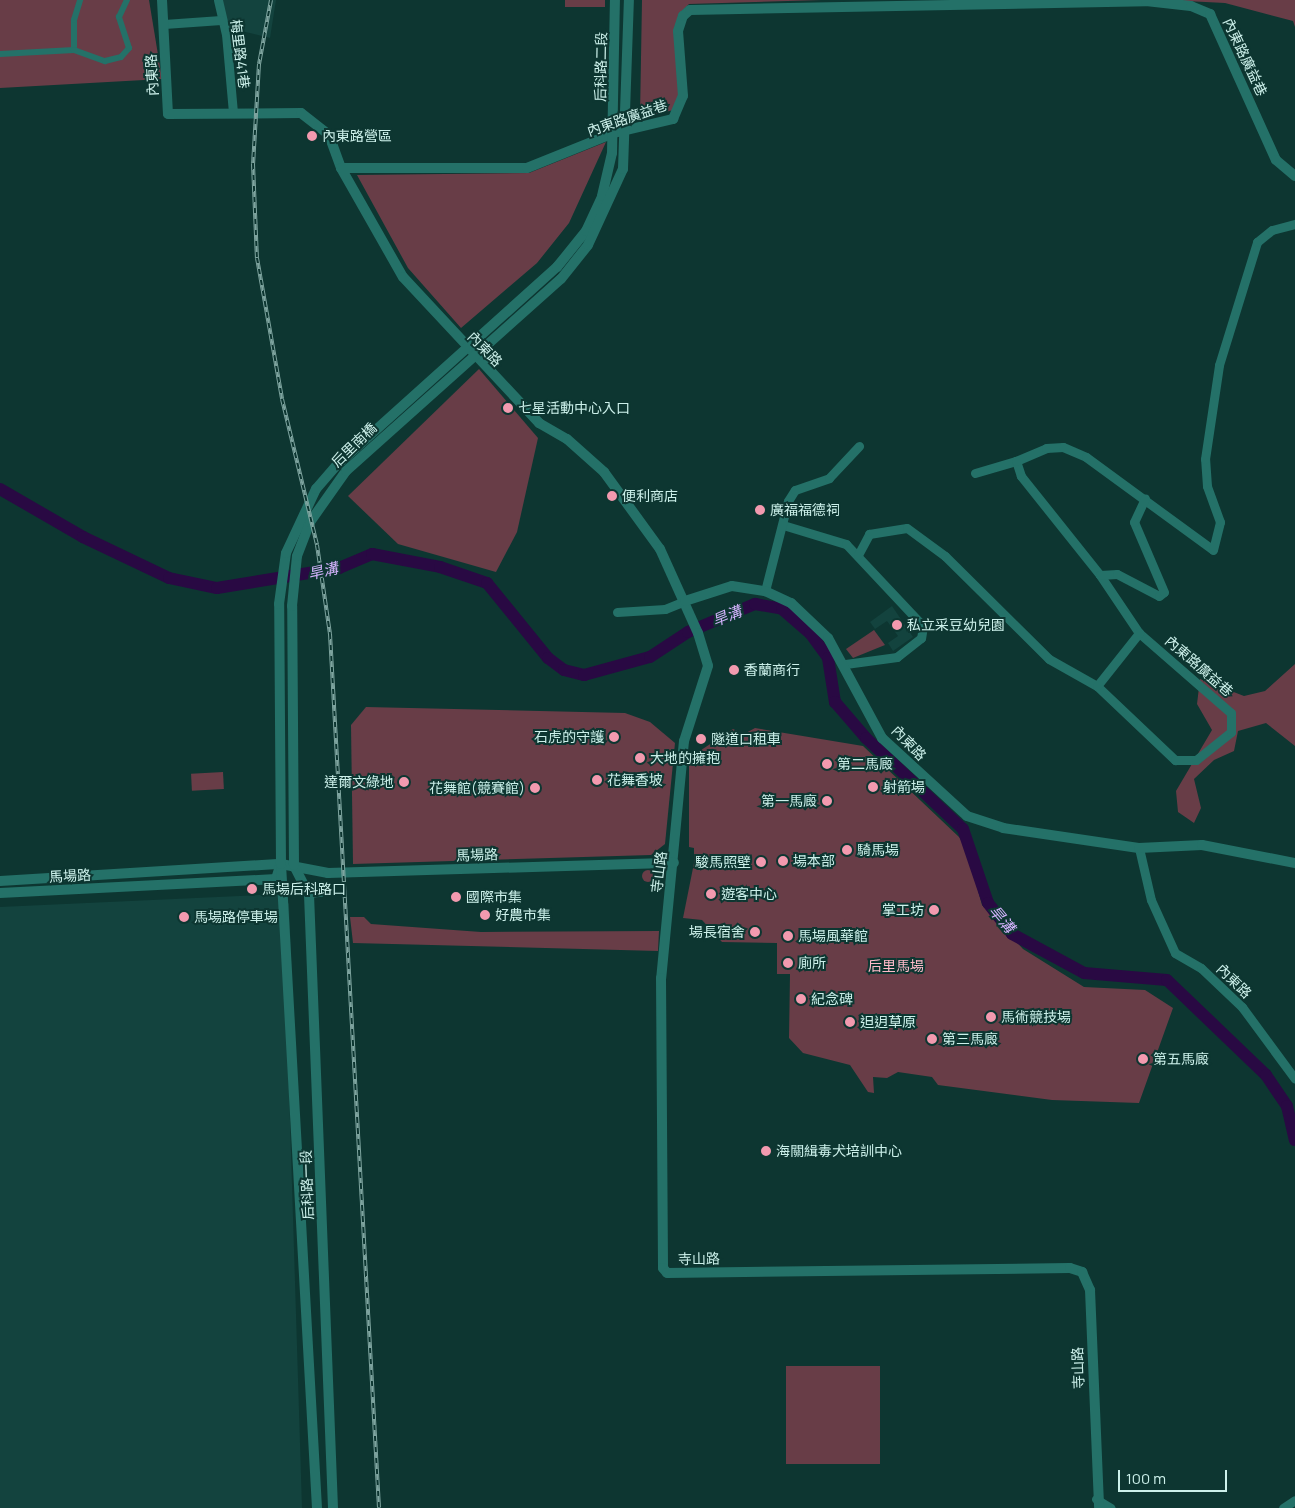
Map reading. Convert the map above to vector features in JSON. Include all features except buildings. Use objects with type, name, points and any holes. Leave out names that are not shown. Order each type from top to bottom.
[{"type":"street","points":[[74,50],[80,0]]},
{"type":"street","points":[[0,54],[74,50],[106,61],[127,54],[127,35],[119,17],[127,0]]},
{"type":"street","name":"內東路","points":[[162,0],[168,114],[281,111],[301,113],[322,129],[337,149],[342,168],[402,277],[539,423],[567,439],[604,472],[660,549],[692,618]]},
{"type":"street","name":"梅里路41巷","points":[[218,0],[221,20],[226,34],[233,112]]},
{"type":"street","name":"后科路二段","points":[[614,133],[615,0]]},
{"type":"street","name":"后科路二段","points":[[627,129],[629,0]]},
{"type":"street","name":"內東路廣益巷","points":[[342,168],[527,168],[614,133],[666,122],[678,114],[683,96],[678,31],[683,16],[690,10],[1146,1],[1191,6],[1210,14],[1276,160],[1286,172],[1295,176]]},
{"type":"street","points":[[164,24],[221,20]]},
{"type":"street","name":"后里南橋","points":[[294,865],[292,606],[297,556],[310,522],[346,470],[561,279],[588,245],[623,169],[627,129]]},
{"type":"street","name":"后里南橋","points":[[281,864],[279,604],[295,526],[316,489],[338,464],[568,254],[586,231],[602,196],[614,133]]},
{"type":"street","points":[[974,473],[1016,461],[1046,448],[1063,447],[1086,456],[1213,550],[1220,522],[1207,486],[1205,459],[1219,365],[1257,242],[1272,230],[1295,224]]},
{"type":"street","points":[[765,591],[783,525],[795,490],[829,478],[859,446]]},
{"type":"street","name":"內東路廣益巷","points":[[858,555],[870,534],[907,528],[945,556],[1049,659],[1098,686],[1175,760],[1196,760],[1231,732],[1231,713],[1139,633],[1100,575],[1021,476],[1016,461]]},
{"type":"street","points":[[1100,575],[1117,574],[1159,596],[1164,592],[1134,522],[1145,498]]},
{"type":"street","points":[[783,525],[846,544],[923,626],[921,638],[897,657],[845,664]]},
{"type":"street","name":"內東路","points":[[685,601],[732,586],[765,591],[809,618],[845,664],[882,738],[967,816],[1003,828],[1139,848],[1202,845],[1295,863]]},
{"type":"street","points":[[617,612],[665,609],[685,601]]},
{"type":"street","name":"寺山路","points":[[692,618],[708,666],[684,741],[674,863],[661,978],[663,1268],[667,1274],[1070,1268],[1082,1272],[1090,1290],[1098,1504]]},
{"type":"street","points":[[1098,686],[1139,633]]},
{"type":"street","name":"內東路","points":[[1139,848],[1151,900],[1175,953],[1201,968],[1242,1007],[1295,1079]]},
{"type":"street","name":"馬場路","points":[[0,881],[281,864],[328,873],[674,863]]},
{"type":"street","name":"馬場路","points":[[0,893],[276,878],[281,864]]},
{"type":"street","name":"后科路一段","points":[[281,864],[317,1508]]},
{"type":"street","name":"后科路一段","points":[[294,865],[309,895],[333,1508]]},
{"type":"street","points":[[309,895],[329,893]]},
{"type":"street","points":[[1283,1508],[1295,1500]]},
{"type":"street","points":[[1098,1504],[1111,1508]]},
{"type":"shaded area","points":[[223,0],[276,0],[270,38],[229,28],[221,7]]},
{"type":"shaded area","name":"私立采豆幼兒園","points":[[892,606],[913,637],[893,651],[888,643],[898,636],[887,621],[875,629],[870,622]]},
{"type":"shaded area","points":[[282,894],[289,904],[293,1010],[288,1056],[302,1508],[0,1508],[0,907]]},
{"type":"green space","points":[[0,0],[149,0],[162,79],[0,88]]},
{"type":"green space","points":[[565,0],[605,0],[605,7],[565,7]]},
{"type":"green space","points":[[642,0],[822,0],[689,4],[680,13],[679,99],[674,110],[640,116]]},
{"type":"green space","points":[[1166,0],[1295,0],[1295,27],[1293,21],[1225,3]]},
{"type":"green space","points":[[606,142],[569,223],[537,263],[461,328],[408,268],[357,175],[529,173]]},
{"type":"green space","points":[[479,369],[538,438],[517,532],[496,572],[398,544],[348,496]]},
{"type":"green space","points":[[874,630],[885,645],[853,658],[846,649]]},
{"type":"green space","points":[[1295,664],[1295,746],[1266,723],[1238,731],[1234,751],[1214,760],[1194,779],[1201,808],[1194,823],[1178,812],[1176,791],[1212,730],[1197,704],[1200,679],[1244,696],[1265,691]]},
{"type":"green space","points":[[366,707],[625,713],[650,722],[675,743],[665,844],[651,855],[353,864],[351,725]]},
{"type":"green space","name":"后里馬場","points":[[755,728],[863,746],[959,837],[966,847],[982,905],[1023,949],[1084,987],[1145,990],[1173,1008],[1139,1103],[1052,1100],[938,1085],[932,1077],[898,1072],[887,1078],[873,1077],[874,1093],[868,1092],[850,1065],[803,1053],[789,1038],[790,974],[777,974],[777,943],[722,942],[702,920],[683,918],[694,863],[694,848],[689,847],[689,758],[733,729],[744,734]]},
{"type":"green space","points":[[223,772],[224,789],[192,791],[191,774]]},
{"type":"green space","points":[[646,870],[650,870],[654,876],[650,882],[646,882],[642,878],[642,874]]},
{"type":"green space","points":[[350,917],[364,917],[371,924],[481,932],[659,931],[658,951],[353,943]]},
{"type":"green space","points":[[786,1366],[880,1366],[880,1464],[786,1464]]},
{"type":"waterway","name":"旱溝","points":[[0,489],[83,537],[169,578],[217,588],[339,568],[372,554],[440,567],[487,583],[548,658],[564,670],[584,675],[650,657],[688,632],[755,604],[782,609],[810,633],[828,658],[835,702],[866,738],[963,829],[988,903],[1012,934],[1084,973],[1167,980],[1266,1075],[1287,1106],[1295,1140]]},
{"type":"railway","points":[[271,0],[259,64],[253,164],[257,258],[282,399],[317,545],[330,634],[379,1508]]},
{"type":"place","name":"內東路營區","points":[[312,136]]},
{"type":"place","name":"七星活動中心入口","points":[[508,408]]},
{"type":"place","name":"便利商店","points":[[612,496]]},
{"type":"place","name":"廣福福德祠","points":[[760,510]]},
{"type":"place","name":"私立采豆幼兒園","points":[[897,625]]},
{"type":"place","name":"香蘭商行","points":[[734,670]]},
{"type":"place","name":"石虎的守護","points":[[614,737]]},
{"type":"place","name":"隧道口租車","points":[[701,739]]},
{"type":"place","name":"大地的擁抱","points":[[640,758]]},
{"type":"place","name":"第二馬廄","points":[[827,764]]},
{"type":"place","name":"花舞香坡","points":[[597,780]]},
{"type":"place","name":"達爾文綠地","points":[[404,782]]},
{"type":"place","name":"射箭場","points":[[873,787]]},
{"type":"place","name":"花舞館(競賽館)","points":[[535,788]]},
{"type":"place","name":"第一馬廄","points":[[827,801]]},
{"type":"place","name":"騎馬場","points":[[847,850]]},
{"type":"place","name":"場本部","points":[[783,861]]},
{"type":"place","name":"駿馬照壁","points":[[761,862]]},
{"type":"place","name":"馬場后科路口","points":[[252,889]]},
{"type":"place","name":"遊客中心","points":[[711,894]]},
{"type":"place","name":"國際市集","points":[[456,897]]},
{"type":"place","name":"掌工坊","points":[[934,910]]},
{"type":"place","name":"好農市集","points":[[485,915]]},
{"type":"place","name":"馬場路停車場","points":[[184,917]]},
{"type":"place","name":"場長宿舍","points":[[755,932]]},
{"type":"place","name":"馬場風華館","points":[[788,936]]},
{"type":"place","name":"廁所","points":[[788,963]]},
{"type":"place","name":"紀念碑","points":[[801,999]]},
{"type":"place","name":"馬術競技場","points":[[991,1017]]},
{"type":"place","name":"𨑨迌草原","points":[[850,1022]]},
{"type":"place","name":"第三馬廄","points":[[932,1039]]},
{"type":"place","name":"第五馬廄","points":[[1143,1059]]},
{"type":"place","name":"海關緝毒犬培訓中心","points":[[766,1151]]}]
